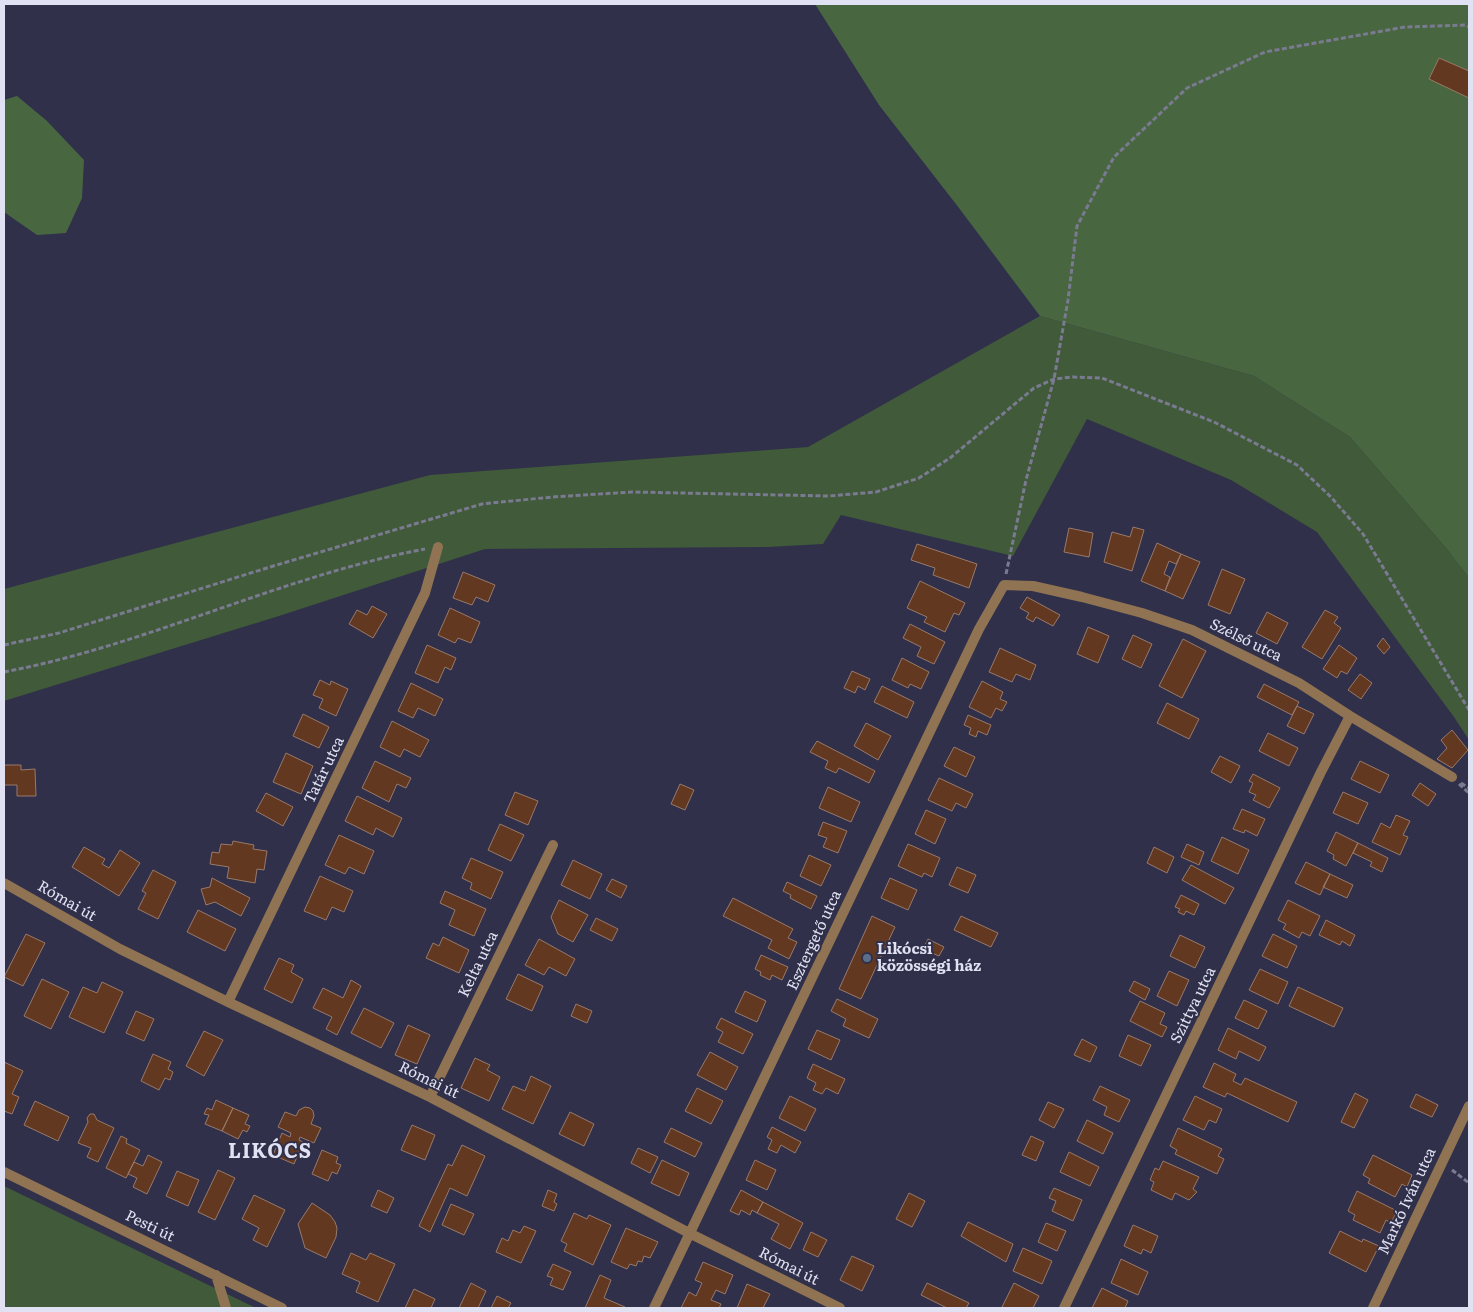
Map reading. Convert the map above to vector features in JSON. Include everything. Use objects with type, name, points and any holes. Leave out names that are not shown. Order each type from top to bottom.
[{"type":"street","name":"Tatár utca","points":[[228,1002],[425,593],[438,547]]},
{"type":"street","name":"Szélső utca","points":[[1004,585],[1033,586],[1082,597],[1142,613],[1192,630],[1299,683],[1452,777]]},
{"type":"street","name":"Esztergető utca","points":[[654,1308],[979,629],[1004,585]]},
{"type":"street","name":"Szittya utca","points":[[1064,1308],[1350,716]]},
{"type":"street","name":"Kelta utca","points":[[430,1097],[553,845]]},
{"type":"street","name":"Római út","points":[[4,883],[120,949],[430,1097],[691,1234],[840,1308]]},
{"type":"street","name":"Markó Iván utca","points":[[1374,1308],[1469,1106]]},
{"type":"street","name":"Pesti út","points":[[4,1172],[282,1308]]},
{"type":"street","points":[[216,1276],[226,1308]]},
{"type":"path","points":[[1004,585],[1026,480],[1054,379],[1068,300],[1077,226],[1114,157],[1187,88],[1264,52],[1405,27],[1466,25],[1469,27]]},
{"type":"path","points":[[4,645],[59,632],[270,566],[482,504],[632,492],[829,496],[876,492],[919,478],[950,458],[1034,388],[1054,379],[1073,377],[1102,378],[1214,422],[1297,465],[1331,497],[1363,534],[1469,710]]},
{"type":"path","points":[[4,672],[91,651],[308,580],[390,556],[438,547]]},
{"type":"path","points":[[1442,1162],[1469,1183]]},
{"type":"green space","points":[[815,4],[1469,4],[1469,578],[1446,548],[1350,437],[1254,376],[1040,316],[879,105]]},
{"type":"green space","points":[[17,96],[47,121],[84,160],[82,198],[66,233],[37,235],[4,212],[4,100]]},
{"type":"green space","points":[[1040,316],[1254,376],[1350,437],[1446,548],[1469,578],[1469,740],[1317,532],[1231,480],[1087,419],[1013,556],[841,515],[823,544],[768,547],[485,549],[282,615],[4,701],[4,589],[430,475],[808,447]]},
{"type":"green space","points":[[4,1186],[256,1308],[4,1308]]},
{"type":"building","points":[[1439,58],[1469,71],[1469,98],[1429,79]]},
{"type":"building","points":[[1133,527],[1144,530],[1132,571],[1104,562],[1112,532],[1130,537]]},
{"type":"building","points":[[1069,528],[1093,533],[1089,557],[1064,552]]},
{"type":"building","points":[[1157,543],[1181,554],[1176,564],[1169,561],[1164,574],[1170,577],[1165,591],[1141,581]]},
{"type":"building","points":[[917,544],[977,564],[969,588],[933,575],[935,568],[911,560]]},
{"type":"building","points":[[1181,554],[1200,562],[1183,599],[1165,591]]},
{"type":"building","points":[[1222,569],[1245,579],[1230,614],[1208,605]]},
{"type":"building","points":[[463,572],[495,585],[488,602],[476,597],[472,605],[453,598]]},
{"type":"building","points":[[920,581],[965,603],[959,615],[954,613],[945,632],[924,622],[927,617],[907,608]]},
{"type":"building","points":[[1027,597],[1060,615],[1053,626],[1036,617],[1033,622],[1026,618],[1029,613],[1020,608]]},
{"type":"building","points":[[372,606],[387,614],[373,638],[349,624],[357,610],[367,615]]},
{"type":"building","points":[[450,608],[480,622],[471,643],[458,638],[455,643],[438,635]]},
{"type":"building","points":[[1325,610],[1338,617],[1334,623],[1341,628],[1322,659],[1302,647]]},
{"type":"building","points":[[1267,612],[1288,623],[1277,644],[1256,633]]},
{"type":"building","points":[[910,624],[945,642],[934,664],[917,656],[921,647],[903,638]]},
{"type":"building","points":[[1088,627],[1109,636],[1098,663],[1077,654]]},
{"type":"building","points":[[1133,635],[1152,644],[1141,668],[1122,659]]},
{"type":"building","points":[[1383,638],[1390,647],[1384,654],[1377,646]]},
{"type":"building","points":[[1183,639],[1206,651],[1182,698],[1159,686]]},
{"type":"building","points":[[427,645],[456,658],[451,670],[445,667],[438,683],[415,673]]},
{"type":"building","points":[[1339,645],[1357,658],[1347,674],[1341,671],[1337,678],[1323,669]]},
{"type":"building","points":[[1000,648],[1036,665],[1030,680],[1016,674],[1012,682],[989,672]]},
{"type":"building","points":[[902,658],[929,672],[921,689],[910,684],[908,688],[892,680]]},
{"type":"building","points":[[852,671],[870,679],[865,690],[858,686],[855,693],[844,688]]},
{"type":"building","points":[[1360,674],[1372,683],[1361,699],[1348,690]]},
{"type":"building","points":[[320,680],[330,685],[331,681],[348,689],[336,716],[319,708],[323,699],[313,695]]},
{"type":"building","points":[[982,681],[1003,692],[1000,699],[1007,702],[1002,711],[996,708],[991,718],[969,707]]},
{"type":"building","points":[[411,683],[443,699],[435,716],[418,708],[413,718],[398,711]]},
{"type":"building","points":[[1264,684],[1299,702],[1292,715],[1257,697]]},
{"type":"building","points":[[882,686],[914,702],[907,718],[874,702]]},
{"type":"building","points":[[1167,703],[1199,719],[1189,739],[1157,723]]},
{"type":"building","points":[[1297,706],[1314,714],[1304,734],[1287,726]]},
{"type":"building","points":[[303,714],[329,727],[319,748],[293,736]]},
{"type":"building","points":[[968,715],[991,725],[987,735],[978,731],[976,737],[969,734],[971,728],[964,725]]},
{"type":"building","points":[[392,721],[429,740],[420,757],[404,749],[400,757],[380,747]]},
{"type":"building","points":[[866,723],[891,736],[878,760],[854,746]]},
{"type":"building","points":[[1452,730],[1468,750],[1452,768],[1437,759],[1447,748],[1441,740]]},
{"type":"building","points":[[1268,733],[1298,748],[1289,766],[1259,751]]},
{"type":"building","points":[[817,741],[875,771],[869,783],[839,768],[836,773],[825,768],[828,761],[810,752]]},
{"type":"building","points":[[954,747],[975,757],[966,777],[944,766]]},
{"type":"building","points":[[286,753],[313,766],[301,794],[273,782]]},
{"type":"building","points":[[1220,756],[1240,766],[1231,783],[1211,772]]},
{"type":"building","points":[[375,761],[411,778],[406,788],[397,784],[389,802],[362,788]]},
{"type":"building","points":[[1360,761],[1389,775],[1380,793],[1351,779]]},
{"type":"building","points":[[4,765],[21,765],[21,770],[35,769],[36,796],[17,796],[17,785],[4,785]]},
{"type":"building","points":[[1253,774],[1280,788],[1269,808],[1253,800],[1256,795],[1249,792],[1253,783],[1249,781]]},
{"type":"building","points":[[939,778],[973,794],[966,808],[956,803],[952,811],[928,800]]},
{"type":"building","points":[[1420,783],[1436,794],[1428,806],[1412,795]]},
{"type":"building","points":[[680,784],[694,790],[685,810],[671,804]]},
{"type":"building","points":[[828,787],[860,802],[851,822],[819,808]]},
{"type":"building","points":[[515,792],[538,801],[528,825],[505,815]]},
{"type":"building","points":[[1343,792],[1368,803],[1358,824],[1333,813]]},
{"type":"building","points":[[266,793],[293,807],[283,826],[256,811]]},
{"type":"building","points":[[357,796],[402,818],[393,837],[376,828],[373,835],[345,821]]},
{"type":"building","points":[[1242,809],[1265,819],[1257,836],[1245,830],[1244,833],[1233,829]]},
{"type":"building","points":[[926,810],[946,819],[935,844],[915,834]]},
{"type":"building","points":[[1396,815],[1410,821],[1403,835],[1408,837],[1400,855],[1372,842],[1381,823],[1390,828]]},
{"type":"building","points":[[823,822],[847,831],[838,853],[823,847],[827,838],[818,835]]},
{"type":"building","points":[[500,824],[524,835],[511,861],[488,850]]},
{"type":"building","points":[[1336,832],[1358,843],[1346,866],[1333,859],[1334,855],[1327,851]]},
{"type":"building","points":[[339,835],[374,851],[364,874],[349,867],[345,874],[325,865]]},
{"type":"building","points":[[1222,837],[1249,850],[1238,874],[1211,861]]},
{"type":"building","points":[[233,841],[254,845],[253,849],[267,851],[264,870],[257,869],[255,883],[227,878],[229,867],[210,864],[212,852],[219,853],[221,844],[232,845]]},
{"type":"building","points":[[1358,843],[1388,858],[1382,872],[1370,866],[1372,862],[1353,853]]},
{"type":"building","points":[[908,844],[940,858],[932,877],[924,873],[922,877],[898,866]]},
{"type":"building","points":[[1187,844],[1204,852],[1199,865],[1181,857]]},
{"type":"building","points":[[84,847],[105,859],[102,864],[109,868],[120,850],[140,863],[119,896],[72,867]]},
{"type":"building","points":[[1154,847],[1174,857],[1167,873],[1147,863]]},
{"type":"building","points":[[809,855],[831,865],[821,886],[800,876]]},
{"type":"building","points":[[471,858],[503,872],[491,899],[470,889],[472,883],[462,878]]},
{"type":"building","points":[[573,860],[602,874],[590,899],[561,885]]},
{"type":"building","points":[[1306,862],[1330,874],[1320,895],[1295,883]]},
{"type":"building","points":[[1191,865],[1234,888],[1225,904],[1182,880]]},
{"type":"building","points":[[957,867],[976,875],[968,893],[949,885]]},
{"type":"building","points":[[153,870],[176,882],[158,919],[138,909],[146,893],[142,891]]},
{"type":"building","points":[[1330,874],[1353,885],[1347,898],[1323,887]]},
{"type":"building","points":[[320,876],[353,891],[344,912],[332,907],[326,920],[304,911]]},
{"type":"building","points":[[212,878],[250,898],[241,916],[215,902],[206,905],[201,889],[210,887]]},
{"type":"building","points":[[890,878],[917,890],[908,910],[881,898]]},
{"type":"building","points":[[612,879],[627,886],[621,898],[606,890]]},
{"type":"building","points":[[787,882],[817,896],[811,909],[790,898],[791,895],[783,891]]},
{"type":"building","points":[[445,891],[486,909],[474,936],[449,925],[455,910],[440,903]]},
{"type":"building","points":[[1181,895],[1199,904],[1194,915],[1186,911],[1184,915],[1178,912],[1180,909],[1175,907]]},
{"type":"building","points":[[733,898],[793,929],[788,938],[797,942],[789,959],[768,948],[772,940],[723,916]]},
{"type":"building","points":[[559,900],[588,915],[573,942],[558,934],[551,917]]},
{"type":"building","points":[[1288,900],[1320,916],[1310,936],[1302,932],[1299,938],[1283,929],[1286,924],[1278,920]]},
{"type":"building","points":[[198,910],[236,929],[225,951],[187,932]]},
{"type":"building","name":"Likócsi közösségi ház","points":[[872,916],[895,927],[861,999],[839,989]]},
{"type":"building","points":[[961,916],[998,933],[991,947],[954,930]]},
{"type":"building","points":[[596,918],[618,929],[612,941],[590,930]]},
{"type":"building","points":[[1326,920],[1355,935],[1350,946],[1342,941],[1340,945],[1319,935]]},
{"type":"building","points":[[26,934],[45,943],[23,986],[4,977]]},
{"type":"building","points":[[1273,934],[1297,946],[1287,968],[1262,956]]},
{"type":"building","points":[[1180,935],[1205,947],[1195,968],[1170,956]]},
{"type":"building","points":[[443,937],[469,950],[459,973],[426,958],[433,943],[439,946]]},
{"type":"building","points":[[539,939],[575,959],[566,976],[549,967],[544,975],[525,965]]},
{"type":"building","points":[[928,939],[944,947],[939,956],[923,949]]},
{"type":"building","points":[[761,955],[788,967],[782,980],[772,975],[770,980],[760,975],[761,972],[755,969]]},
{"type":"building","points":[[279,958],[294,965],[291,972],[303,979],[292,1003],[264,989]]},
{"type":"building","points":[[1260,969],[1288,982],[1278,1004],[1249,990]]},
{"type":"building","points":[[1169,971],[1189,980],[1177,1006],[1157,996]]},
{"type":"building","points":[[518,974],[543,986],[532,1011],[506,999]]},
{"type":"building","points":[[42,979],[69,992],[51,1029],[24,1016]]},
{"type":"building","points":[[351,980],[361,986],[337,1035],[326,1029],[332,1017],[313,1008],[323,988],[343,998]]},
{"type":"building","points":[[1134,981],[1150,989],[1145,1000],[1129,991]]},
{"type":"building","points":[[102,982],[123,992],[104,1033],[69,1017],[83,987],[97,993]]},
{"type":"building","points":[[1298,987],[1343,1008],[1334,1027],[1289,1006]]},
{"type":"building","points":[[745,991],[766,1001],[757,1022],[735,1012]]},
{"type":"building","points":[[837,999],[878,1019],[869,1038],[843,1026],[846,1019],[831,1011]]},
{"type":"building","points":[[1244,1000],[1267,1011],[1258,1029],[1235,1018]]},
{"type":"building","points":[[1140,1001],[1165,1013],[1160,1024],[1167,1027],[1162,1037],[1130,1021]]},
{"type":"building","points":[[576,1004],[592,1011],[587,1023],[571,1016]]},
{"type":"building","points":[[364,1008],[394,1023],[381,1048],[351,1033]]},
{"type":"building","points":[[136,1011],[154,1019],[144,1041],[126,1033]]},
{"type":"building","points":[[721,1018],[753,1034],[743,1054],[718,1042],[723,1032],[716,1028]]},
{"type":"building","points":[[408,1025],[430,1035],[417,1064],[395,1055]]},
{"type":"building","points":[[1228,1028],[1266,1047],[1259,1061],[1239,1051],[1236,1059],[1218,1050]]},
{"type":"building","points":[[817,1030],[840,1040],[831,1060],[808,1049]]},
{"type":"building","points":[[204,1031],[223,1040],[204,1076],[186,1066]]},
{"type":"building","points":[[1128,1035],[1151,1045],[1141,1066],[1119,1056]]},
{"type":"building","points":[[1082,1039],[1097,1047],[1090,1062],[1074,1055]]},
{"type":"building","points":[[710,1052],[738,1067],[726,1090],[697,1075]]},
{"type":"building","points":[[153,1054],[171,1062],[168,1069],[173,1072],[170,1080],[165,1078],[159,1090],[141,1081]]},
{"type":"building","points":[[475,1058],[490,1065],[487,1070],[500,1077],[489,1101],[461,1088]]},
{"type":"building","points":[[4,1062],[23,1071],[12,1094],[19,1097],[12,1114],[4,1111]]},
{"type":"building","points":[[1214,1063],[1236,1074],[1233,1081],[1241,1085],[1245,1078],[1297,1102],[1288,1122],[1227,1093],[1225,1097],[1203,1087]]},
{"type":"building","points":[[813,1064],[845,1079],[838,1094],[826,1088],[822,1094],[813,1090],[816,1083],[807,1078]]},
{"type":"building","points":[[531,1076],[551,1086],[533,1124],[502,1109],[513,1086],[525,1091]]},
{"type":"building","points":[[1100,1086],[1130,1100],[1119,1122],[1104,1115],[1107,1107],[1093,1100]]},
{"type":"building","points":[[697,1088],[723,1101],[711,1124],[685,1111]]},
{"type":"building","points":[[1355,1093],[1368,1100],[1354,1128],[1341,1122]]},
{"type":"building","points":[[1416,1094],[1438,1105],[1432,1117],[1410,1107]]},
{"type":"building","points":[[790,1096],[816,1109],[805,1131],[779,1118]]},
{"type":"building","points":[[1195,1096],[1222,1109],[1216,1123],[1209,1120],[1204,1130],[1183,1120]]},
{"type":"building","points":[[216,1100],[233,1108],[222,1131],[205,1124],[209,1115],[204,1114],[207,1108],[212,1110]]},
{"type":"building","points":[[35,1101],[69,1117],[58,1141],[24,1125]]},
{"type":"building","points":[[1048,1102],[1064,1109],[1054,1128],[1039,1120]]},
{"type":"building","points":[[305,1107],[313,1111],[314,1116],[311,1124],[321,1128],[314,1143],[300,1137],[299,1140],[303,1142],[294,1164],[273,1155],[282,1133],[290,1137],[291,1133],[278,1127],[285,1112],[296,1116],[299,1110]]},
{"type":"building","points":[[233,1108],[249,1115],[245,1124],[250,1126],[247,1132],[243,1130],[238,1139],[222,1131]]},
{"type":"building","points":[[570,1112],[594,1124],[584,1146],[559,1134]]},
{"type":"building","points":[[90,1114],[94,1114],[97,1120],[114,1128],[98,1162],[87,1157],[91,1148],[78,1143]]},
{"type":"building","points":[[1087,1120],[1113,1133],[1103,1154],[1077,1141]]},
{"type":"building","points":[[412,1125],[435,1135],[425,1160],[401,1150]]},
{"type":"building","points":[[772,1127],[801,1142],[795,1153],[781,1145],[777,1153],[768,1149],[772,1140],[767,1137]]},
{"type":"building","points":[[671,1128],[702,1143],[695,1157],[664,1142]]},
{"type":"building","points":[[1178,1128],[1222,1149],[1218,1156],[1224,1159],[1217,1174],[1175,1154],[1177,1150],[1170,1146]]},
{"type":"building","points":[[121,1136],[127,1139],[126,1143],[140,1150],[126,1178],[106,1168]]},
{"type":"building","points":[[1031,1136],[1044,1142],[1036,1161],[1022,1155]]},
{"type":"building","points":[[462,1145],[485,1156],[467,1196],[450,1188],[430,1232],[419,1226],[448,1164],[452,1166]]},
{"type":"building","points":[[638,1148],[658,1157],[650,1173],[631,1163]]},
{"type":"building","points":[[322,1150],[338,1157],[336,1163],[341,1165],[337,1174],[332,1172],[328,1181],[312,1174]]},
{"type":"building","points":[[1069,1152],[1099,1167],[1090,1186],[1060,1172]]},
{"type":"building","points":[[148,1155],[162,1162],[147,1194],[133,1187],[137,1178],[128,1174],[134,1162],[143,1166]]},
{"type":"building","points":[[1373,1155],[1412,1175],[1407,1187],[1402,1184],[1395,1197],[1368,1183],[1370,1179],[1363,1175]]},
{"type":"building","points":[[662,1160],[689,1173],[679,1196],[651,1183]]},
{"type":"building","points":[[755,1160],[776,1170],[767,1190],[746,1180]]},
{"type":"building","points":[[1163,1161],[1199,1177],[1193,1189],[1197,1192],[1189,1200],[1175,1193],[1172,1200],[1151,1190],[1154,1182],[1150,1180],[1155,1168],[1159,1170]]},
{"type":"building","points":[[218,1170],[235,1178],[215,1220],[198,1212]]},
{"type":"building","points":[[177,1171],[199,1180],[188,1206],[166,1196]]},
{"type":"building","points":[[1054,1188],[1082,1200],[1073,1221],[1052,1211],[1056,1201],[1049,1198]]},
{"type":"building","points":[[378,1190],[394,1198],[387,1213],[371,1206]]},
{"type":"building","points":[[548,1190],[557,1194],[554,1202],[557,1204],[554,1211],[542,1206]]},
{"type":"building","points":[[741,1190],[763,1202],[757,1213],[752,1210],[750,1215],[741,1210],[739,1215],[730,1211]]},
{"type":"building","points":[[1357,1191],[1397,1211],[1391,1223],[1386,1220],[1380,1233],[1353,1220],[1355,1215],[1348,1211]]},
{"type":"building","points":[[909,1193],[925,1201],[912,1227],[896,1219]]},
{"type":"building","points":[[254,1195],[285,1210],[267,1247],[253,1240],[259,1228],[242,1219]]},
{"type":"building","points":[[763,1202],[803,1223],[790,1249],[771,1239],[779,1224],[757,1213]]},
{"type":"building","points":[[312,1203],[330,1215],[337,1228],[336,1237],[326,1258],[305,1248],[298,1224]]},
{"type":"building","points":[[451,1204],[474,1214],[464,1235],[442,1225]]},
{"type":"building","points":[[574,1213],[587,1219],[589,1215],[611,1225],[593,1265],[564,1251],[567,1244],[561,1241]]},
{"type":"building","points":[[968,1222],[1013,1244],[1006,1262],[961,1236]]},
{"type":"building","points":[[1046,1223],[1066,1231],[1057,1251],[1038,1242]]},
{"type":"building","points":[[1133,1225],[1158,1236],[1151,1253],[1143,1249],[1141,1254],[1124,1246]]},
{"type":"building","points":[[524,1226],[536,1231],[521,1263],[496,1252],[502,1238],[508,1241],[513,1230],[520,1233]]},
{"type":"building","points":[[626,1228],[658,1242],[650,1258],[644,1256],[642,1262],[638,1261],[636,1266],[630,1264],[627,1269],[611,1262]]},
{"type":"building","points":[[1340,1231],[1362,1242],[1363,1239],[1379,1246],[1366,1272],[1329,1253]]},
{"type":"building","points":[[811,1232],[827,1240],[818,1257],[803,1250]]},
{"type":"building","points":[[1023,1248],[1052,1261],[1042,1284],[1013,1271]]},
{"type":"building","points":[[351,1253],[366,1260],[370,1253],[395,1264],[378,1302],[356,1292],[360,1282],[342,1274]]},
{"type":"building","points":[[852,1256],[874,1266],[862,1291],[840,1280]]},
{"type":"building","points":[[1121,1259],[1148,1272],[1138,1295],[1111,1283]]},
{"type":"building","points":[[703,1262],[733,1275],[725,1294],[716,1290],[711,1300],[721,1304],[719,1308],[681,1308],[689,1292],[696,1296],[702,1283],[695,1280]]},
{"type":"building","points":[[553,1264],[571,1272],[563,1290],[550,1285],[553,1278],[547,1276]]},
{"type":"building","points":[[600,1275],[611,1280],[604,1298],[624,1308],[585,1308]]},
{"type":"building","points":[[471,1283],[486,1291],[478,1308],[459,1308]]},
{"type":"building","points":[[927,1283],[969,1303],[966,1308],[947,1308],[921,1295]]},
{"type":"building","points":[[1014,1283],[1039,1296],[1033,1308],[1002,1307]]},
{"type":"building","points":[[747,1284],[770,1294],[763,1308],[737,1308]]},
{"type":"building","points":[[1102,1288],[1128,1301],[1125,1308],[1092,1308]]},
{"type":"building","points":[[414,1289],[435,1299],[431,1308],[405,1308]]},
{"type":"building","points":[[497,1296],[511,1303],[508,1308],[491,1308]]},
{"type":"place","name":"Likócsi közösségi ház","points":[[867,958]]},
{"type":"district","name":"LIKÓCS","points":[[270,1151]]}]
